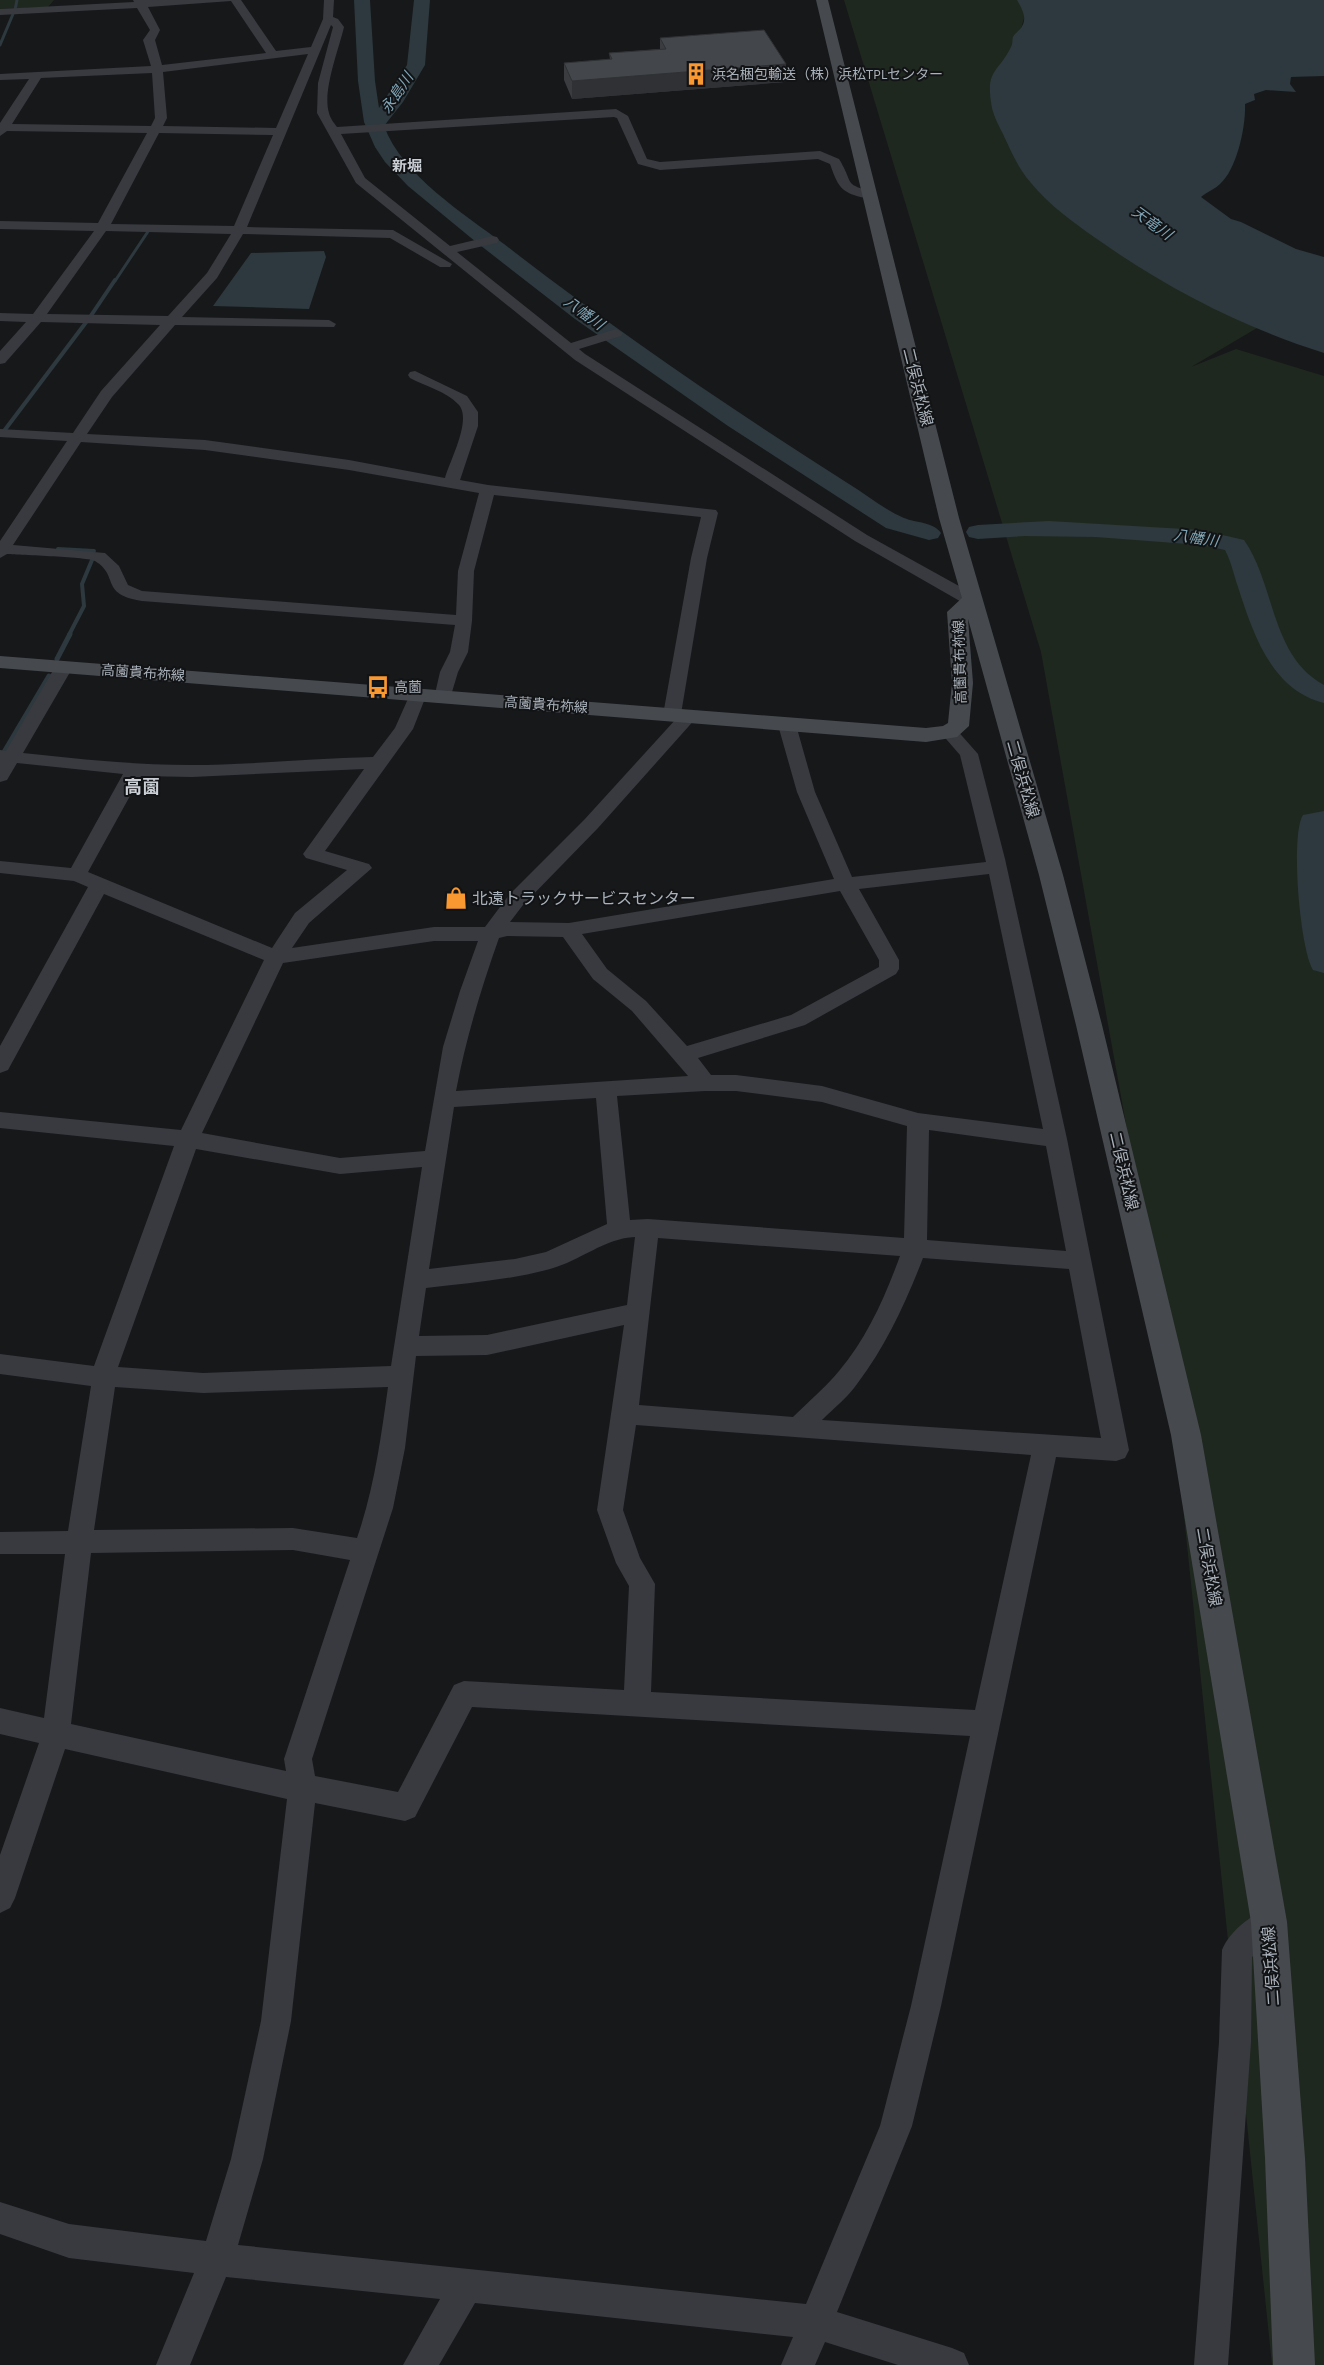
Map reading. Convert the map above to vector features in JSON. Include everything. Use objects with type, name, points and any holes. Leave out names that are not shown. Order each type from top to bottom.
[{"type":"main road","name":"二俣浜松線","points":[[822,0],[971,600],[1051,875],[1087,1015],[1186,1435],[1268,1922],[1285,2158],[1294,2365]]},
{"type":"main road","name":"高薗貴布祢線","points":[[0,662],[926,735],[949,732],[958,726],[961,715],[962,688],[957,612],[971,600]]},
{"type":"street","points":[[0,12],[139,2],[227,0]]},
{"type":"street","points":[[236,0],[273,55]]},
{"type":"street","points":[[1,550],[79,437],[106,394],[141,352],[173,320],[212,275],[239,231],[317,50],[328,19],[329,0]]},
{"type":"street","points":[[0,360],[38,317],[103,227],[161,118],[162,109],[157,69],[149,40],[155,30],[139,2]]},
{"type":"street","points":[[328,19],[334,21],[339,27],[322,99],[323,113],[360,180],[501,295],[570,348],[861,538],[971,600]]},
{"type":"street","points":[[0,76],[37,76],[157,69],[317,50]]},
{"type":"street","points":[[2,129],[37,76]]},
{"type":"street","points":[[333,131],[616,113],[622,116],[642,161],[649,164],[660,166],[820,155],[835,162],[846,188],[851,192],[870,195]]},
{"type":"street","points":[[2,129],[281,132]]},
{"type":"street","points":[[0,225],[394,234],[501,295]]},
{"type":"street","points":[[447,251],[492,240]]},
{"type":"street","points":[[0,317],[329,324]]},
{"type":"street","points":[[570,348],[616,333]]},
{"type":"street","points":[[415,375],[466,402],[471,418],[468,437],[461,450],[451,484]]},
{"type":"street","points":[[0,433],[205,445],[349,465],[488,490],[710,513],[699,558],[680,716],[591,824],[516,900],[491,934],[465,1009],[454,1047],[444,1100],[389,1466],[380,1508],[298,1759],[303,1787],[276,2020],[247,2159],[217,2259],[173,2365]]},
{"type":"street","points":[[443,698],[449,672],[459,652],[464,621],[466,571],[488,490]]},
{"type":"street","points":[[1,550],[99,556],[113,569],[121,588],[130,594],[142,596],[464,621]]},
{"type":"street","points":[[0,776],[7,757],[64,667]]},
{"type":"street","points":[[0,1898],[56,1732],[79,1542],[103,1376],[188,1139],[276,956],[302,918],[362,868],[313,854],[404,729],[417,696]]},
{"type":"street","points":[[684,1055],[798,1020],[889,969],[889,960],[845,882],[806,792],[787,725]]},
{"type":"street","points":[[625,1414],[1116,1450],[1056,1139],[970,754],[949,732]]},
{"type":"street","points":[[7,757],[135,770],[192,771],[312,764],[378,763]]},
{"type":"street","points":[[77,875],[135,770]]},
{"type":"street","points":[[0,867],[77,875],[276,956],[434,934],[491,934],[505,929],[569,930],[709,903],[845,882],[996,867]]},
{"type":"street","points":[[0,1065],[99,885]]},
{"type":"street","points":[[569,930],[600,974],[639,1006],[684,1055],[705,1083]]},
{"type":"street","points":[[444,1100],[705,1083],[736,1083],[822,1094],[918,1121],[1056,1139]]},
{"type":"street","points":[[606,1090],[618,1229]]},
{"type":"street","points":[[0,1120],[188,1139],[340,1166],[435,1158]]},
{"type":"street","points":[[798,1428],[848,1378],[876,1337],[899,1290],[915,1247],[918,1121]]},
{"type":"street","points":[[416,1280],[514,1268],[551,1260],[618,1229],[648,1228],[1081,1261]]},
{"type":"street","points":[[638,1703],[642,1584],[628,1563],[610,1510],[625,1414],[648,1228]]},
{"type":"street","points":[[406,1346],[487,1345],[638,1312]]},
{"type":"street","points":[[0,1364],[103,1376],[203,1383],[403,1376]]},
{"type":"street","points":[[798,2365],[896,2126],[926,2006],[1046,1446]]},
{"type":"street","points":[[0,1543],[293,1539],[366,1551]]},
{"type":"street","points":[[0,1721],[56,1732],[154,1757],[405,1807],[464,1694],[987,1724]]},
{"type":"street","points":[[1211,2365],[1235,2042],[1237,1950],[1268,1922]]},
{"type":"street","points":[[0,2218],[69,2241],[217,2259],[815,2322],[952,2365]]},
{"type":"street","points":[[420,2365],[467,2285]]},
{"type":"shaded area","points":[[0,0],[54,0],[48,7],[0,9]]},
{"type":"shaded area","points":[[844,0],[1026,0],[1024,18],[996,119],[1160,279],[1257,328],[1191,367],[1236,349],[1324,376],[1324,2365],[1272,2365],[1167,1352],[1041,652]]},
{"type":"water","name":"天竜川","points":[[1017,0],[1324,0],[1324,76],[1291,77],[1290,84],[1296,92],[1266,90],[1254,94],[1255,100],[1245,104],[1242,135],[1236,158],[1231,168],[1220,184],[1201,197],[1231,219],[1296,249],[1324,257],[1324,353],[1264,332],[1235,319],[1150,274],[1071,220],[1046,199],[1031,183],[1012,153],[997,122],[990,91],[992,77],[1011,47],[1014,36],[1024,21],[1024,14]]},
{"type":"water","points":[[324,251],[326,257],[309,309],[213,306],[251,253]]},
{"type":"building","points":[[764,30],[786,64],[572,81],[564,63],[612,59],[609,53],[666,49],[660,38]]},
{"type":"waterway","points":[[15,10],[17,0]]},
{"type":"waterway","name":"八幡川","points":[[362,0],[361,15],[366,81],[375,126]]},
{"type":"waterway","name":"永島川","points":[[375,126],[394,102],[416,65],[422,0]]},
{"type":"waterway","points":[[0,45],[13,14]]},
{"type":"waterway","name":"八幡川","points":[[375,126],[384,147],[402,170],[415,182],[444,207],[582,314],[737,422],[895,523],[929,533]]},
{"type":"waterway","points":[[115,281],[149,230]]},
{"type":"waterway","points":[[90,317],[115,280]]},
{"type":"waterway","points":[[4,431],[87,321]]},
{"type":"waterway","name":"八幡川","points":[[978,532],[1049,528],[1096,530],[1201,537],[1235,545],[1240,554],[1268,634],[1283,663],[1299,680],[1311,689],[1324,695]]},
{"type":"waterway","points":[[58,549],[94,551]]},
{"type":"waterway","points":[[69,635],[84,606],[82,584],[92,560]]},
{"type":"waterway","points":[[57,659],[70,634]]},
{"type":"waterway","points":[[0,759],[49,676]]},
{"type":"waterway","name":"八幡川","points":[[1324,820],[1313,822],[1315,911],[1324,962]]},
{"type":"place","name":"浜名梱包輸送（株）浜松TPLセンター","points":[[696,74]]},
{"type":"place","name":"高薗","points":[[378,687]]},
{"type":"place","name":"北遠トラックサービスセンター","points":[[456,898]]},
{"type":"district","name":"新堀","points":[[407,166]]},
{"type":"district","name":"高薗","points":[[142,787]]}]
